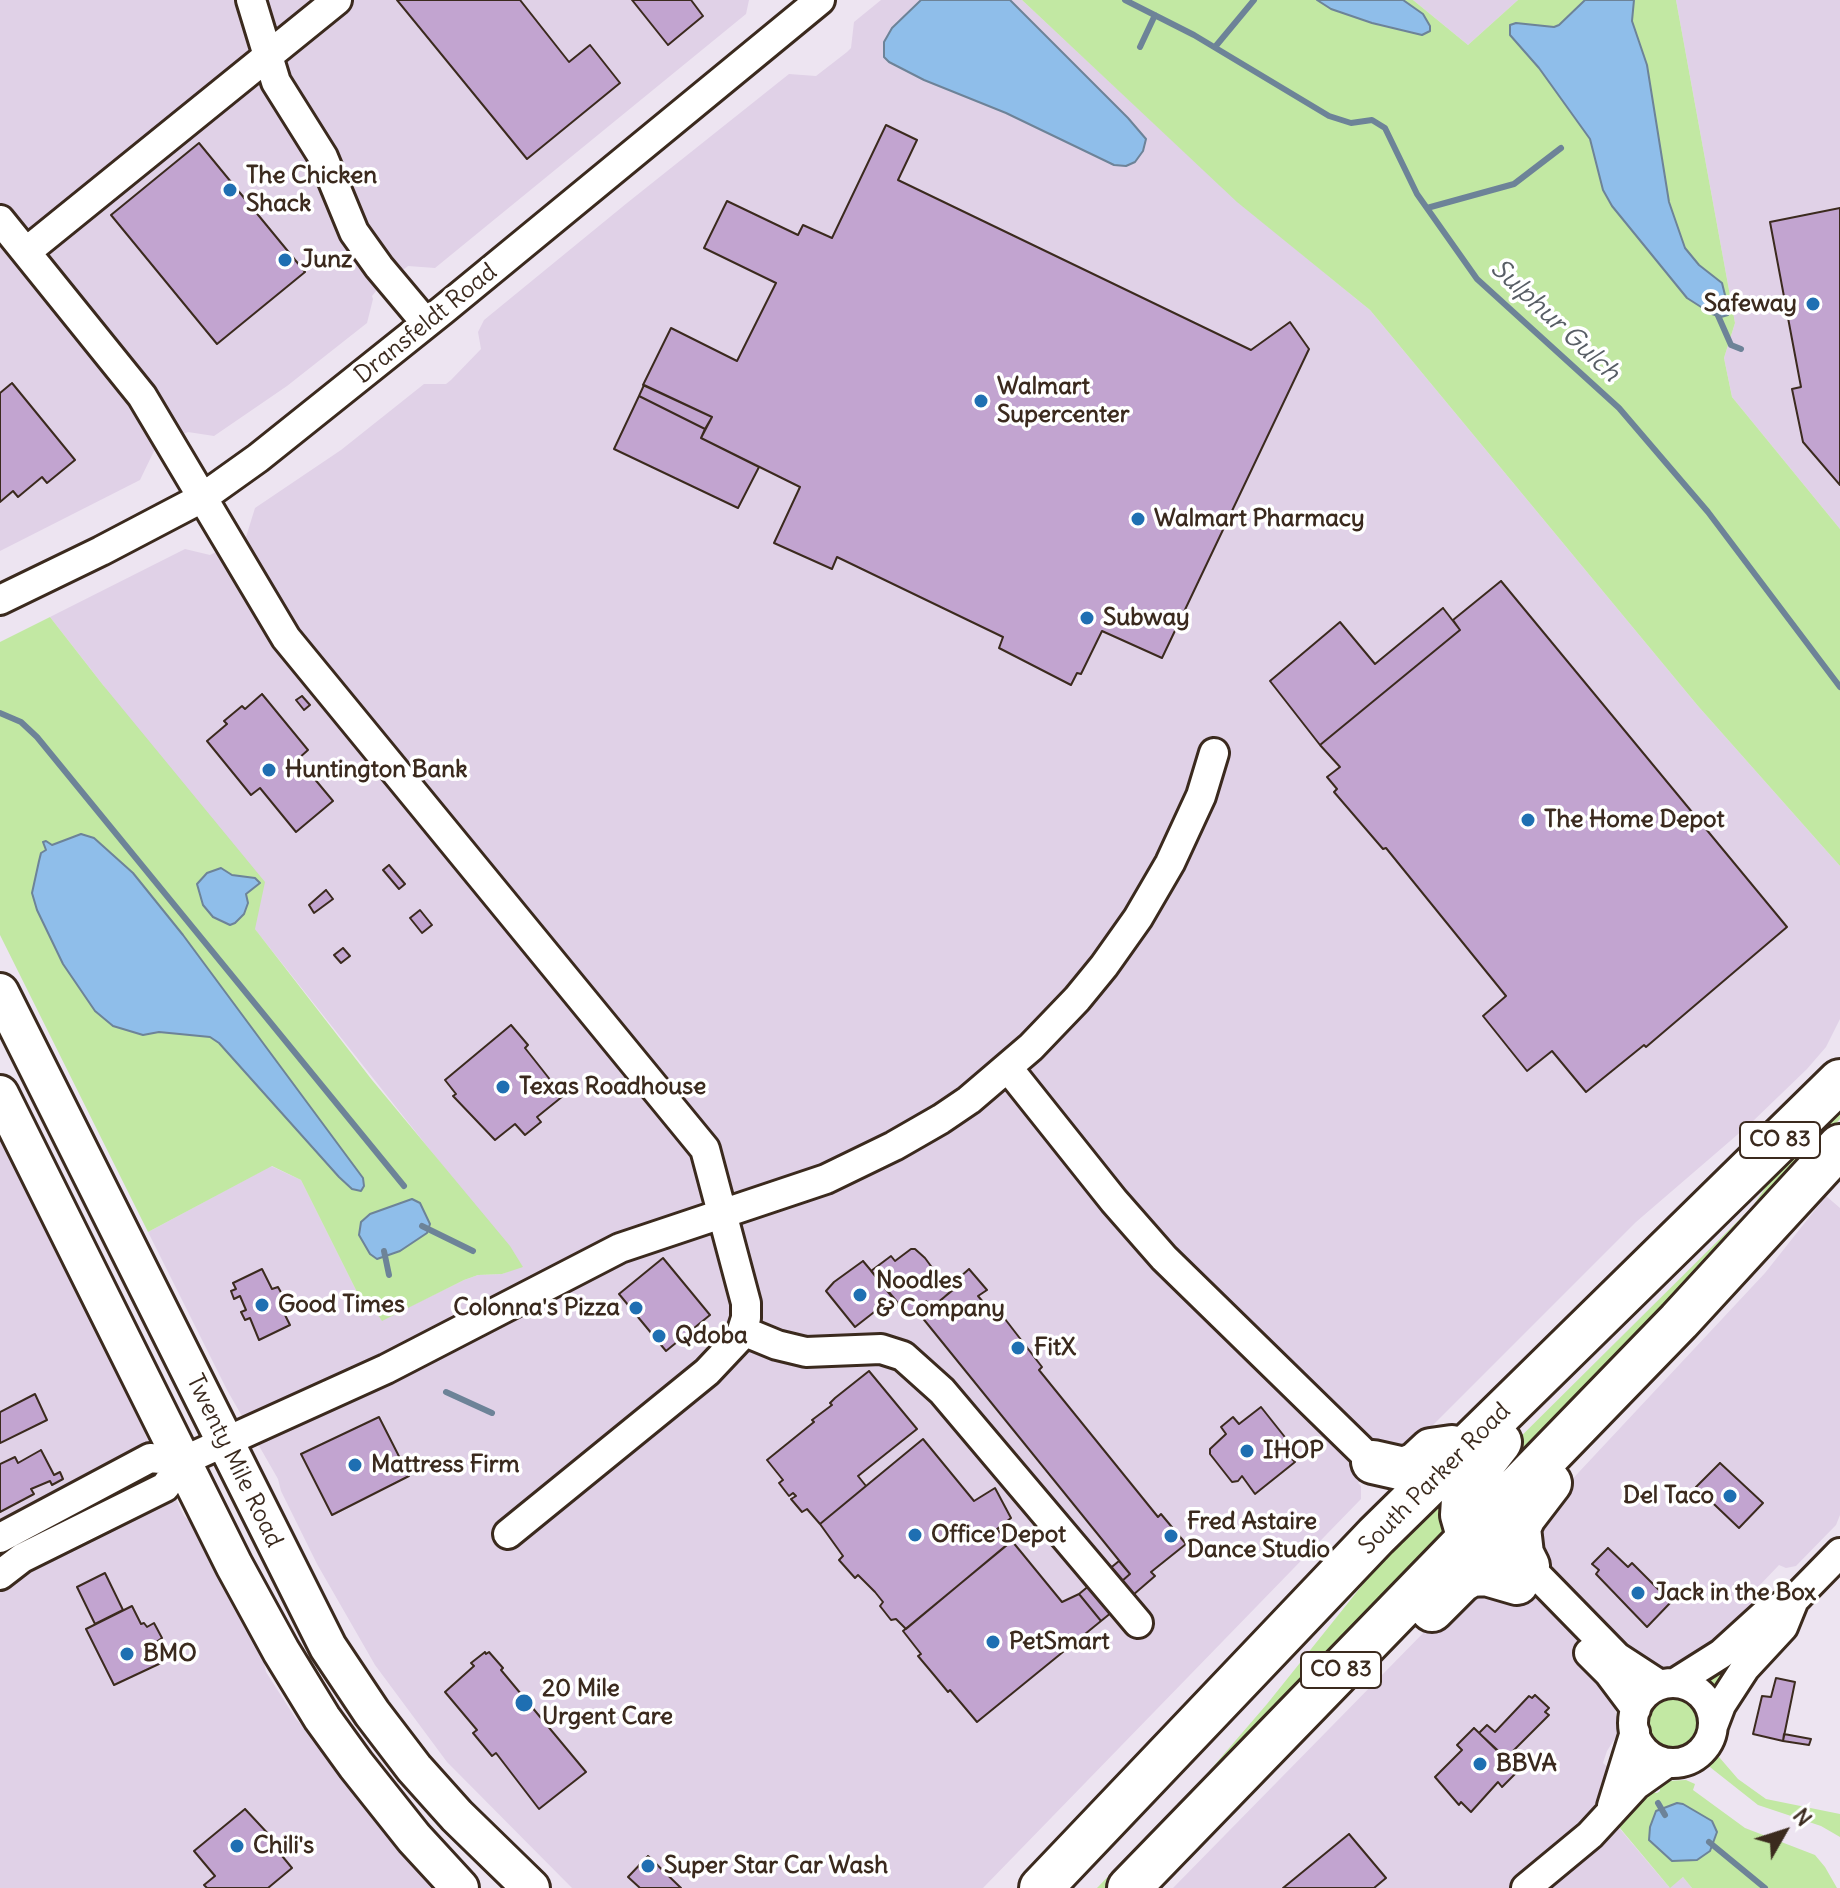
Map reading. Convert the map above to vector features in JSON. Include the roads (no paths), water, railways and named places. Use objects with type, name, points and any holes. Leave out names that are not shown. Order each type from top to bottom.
[{"type":"highway","name":"South Parker Road","points":[[1041,1888],[1376,1536],[1840,1081]]},
{"type":"highway","name":"CO 83","points":[[1129,1888],[1679,1321],[1840,1146]]},
{"type":"highway","points":[[1523,1574],[1470,1537],[1462,1515],[1463,1500],[1472,1478],[1604,1314]]},
{"type":"highway","points":[[1523,1574],[1519,1528],[1524,1517],[1679,1321]]},
{"type":"highway","points":[[1373,1462],[1404,1469],[1416,1464],[1431,1450],[1468,1444]]},
{"type":"highway","points":[[1373,1462],[1380,1482],[1379,1503],[1371,1513],[1376,1536]]},
{"type":"highway","points":[[1212,1803],[1269,1778],[1461,1581],[1471,1575],[1523,1574]]},
{"type":"main road","name":"Twenty Mile Road","points":[[0,992],[311,1617],[372,1713],[436,1794],[531,1888]]},
{"type":"main road","name":"Twenty Mile Road","points":[[0,1094],[252,1599],[330,1730],[394,1814],[460,1888]]},
{"type":"street","points":[[251,0],[283,96],[323,157],[360,242],[426,323]]},
{"type":"street","points":[[26,252],[337,0]]},
{"type":"street","name":"Dransfeldt Road","points":[[0,600],[202,498],[314,415],[804,5]]},
{"type":"street","points":[[0,220],[137,389],[286,638],[701,1142],[712,1168],[746,1303],[743,1331],[735,1345],[707,1372],[508,1534]]},
{"type":"street","points":[[0,1538],[150,1458],[183,1461],[386,1369],[620,1248],[826,1179],[876,1156],[941,1119],[1008,1068],[1077,999],[1127,936],[1180,842],[1201,796],[1214,753]]},
{"type":"street","points":[[1008,1068],[1114,1201],[1164,1258],[1373,1462]]},
{"type":"street","points":[[743,1331],[777,1345],[806,1352],[881,1349],[903,1356],[942,1391],[1138,1623]]},
{"type":"street","points":[[0,1575],[22,1558],[165,1487],[183,1461]]},
{"type":"street","points":[[1611,1811],[1645,1695],[1721,1654],[1765,1614],[1794,1600],[1840,1553]]},
{"type":"street","points":[[1523,1574],[1617,1657],[1668,1684],[1691,1687],[1703,1697],[1711,1710],[1713,1726]]},
{"type":"street","points":[[1523,1574],[1609,1673],[1635,1721],[1646,1752],[1667,1763],[1680,1763],[1699,1754],[1711,1736],[1721,1705],[1745,1668],[1783,1627],[1794,1600]]},
{"type":"street","points":[[1526,1888],[1590,1835],[1636,1785],[1667,1763]]},
{"type":"water","points":[[921,0],[1010,0],[1128,118],[1146,139],[1143,151],[1135,162],[1126,166],[1114,165],[889,62],[884,57],[884,42],[892,28]]},
{"type":"water","points":[[1317,0],[1403,0],[1423,14],[1430,31],[1422,35],[1372,23],[1331,9]]},
{"type":"water","points":[[1585,0],[1634,0],[1632,21],[1647,65],[1669,202],[1685,248],[1699,265],[1722,283],[1728,315],[1721,317],[1712,314],[1687,298],[1612,206],[1603,190],[1590,139],[1539,68],[1510,35],[1510,25],[1516,23],[1559,25]]},
{"type":"water","points":[[81,834],[94,838],[133,873],[183,935],[363,1178],[361,1191],[352,1189],[339,1177],[219,1043],[210,1037],[159,1032],[143,1035],[113,1026],[95,1011],[63,964],[32,893],[41,853],[46,850],[43,842],[52,845]]},
{"type":"water","points":[[221,868],[232,875],[255,878],[260,883],[246,894],[248,903],[244,914],[230,925],[213,917],[203,905],[197,884],[207,873]]},
{"type":"water","points":[[412,1199],[420,1203],[430,1224],[427,1233],[400,1251],[377,1259],[370,1254],[359,1235],[361,1222],[370,1214]]},
{"type":"water","points":[[1677,1803],[1712,1821],[1717,1832],[1710,1851],[1697,1860],[1672,1861],[1649,1840],[1656,1811]]},
{"type":"waterway","name":"Sulphur Gulch","points":[[1125,0],[1194,35],[1329,116],[1351,123],[1372,120],[1385,128],[1417,194],[1477,279],[1619,408],[1708,512],[1840,687]]},
{"type":"waterway","points":[[1215,47],[1254,0]]},
{"type":"waterway","points":[[1140,47],[1155,15]]},
{"type":"waterway","points":[[1427,208],[1514,184],[1561,148]]},
{"type":"waterway","points":[[1716,311],[1731,345],[1741,349]]},
{"type":"waterway","points":[[0,713],[21,722],[37,737],[404,1186]]},
{"type":"waterway","points":[[422,1226],[473,1251]]},
{"type":"waterway","points":[[384,1251],[389,1275]]},
{"type":"waterway","points":[[446,1392],[492,1413]]},
{"type":"waterway","points":[[1658,1803],[1665,1815]]},
{"type":"waterway","points":[[1709,1842],[1765,1888]]},
{"type":"place","name":"The Chicken Shack","points":[[230,190]]},
{"type":"place","name":"Junz","points":[[285,260]]},
{"type":"place","name":"Safeway","points":[[1813,304]]},
{"type":"place","name":"Walmart Supercenter","points":[[981,401]]},
{"type":"place","name":"Walmart Pharmacy","points":[[1138,519]]},
{"type":"place","name":"Subway","points":[[1087,618]]},
{"type":"place","name":"Huntington Bank","points":[[269,770]]},
{"type":"place","name":"The Home Depot","points":[[1528,820]]},
{"type":"place","name":"Texas Roadhouse","points":[[503,1087]]},
{"type":"place","name":"Noodles & Company","points":[[860,1295]]},
{"type":"place","name":"Good Times","points":[[262,1305]]},
{"type":"place","name":"Colonna's Pizza","points":[[636,1308]]},
{"type":"place","name":"Qdoba","points":[[659,1336]]},
{"type":"place","name":"FitX","points":[[1018,1348]]},
{"type":"place","name":"IHOP","points":[[1247,1451]]},
{"type":"place","name":"Mattress Firm","points":[[355,1465]]},
{"type":"place","name":"Del Taco","points":[[1730,1496]]},
{"type":"place","name":"Office Depot","points":[[915,1535]]},
{"type":"place","name":"Fred Astaire Dance Studio","points":[[1171,1536]]},
{"type":"place","name":"Jack in the Box","points":[[1638,1593]]},
{"type":"place","name":"PetSmart","points":[[993,1642]]},
{"type":"place","name":"BMO","points":[[127,1654]]},
{"type":"place","name":"20 Mile Urgent Care","points":[[524,1703]]},
{"type":"place","name":"BBVA","points":[[1480,1764]]},
{"type":"place","name":"Chili's","points":[[237,1846]]},
{"type":"place","name":"Super Star Car Wash","points":[[648,1866]]}]
